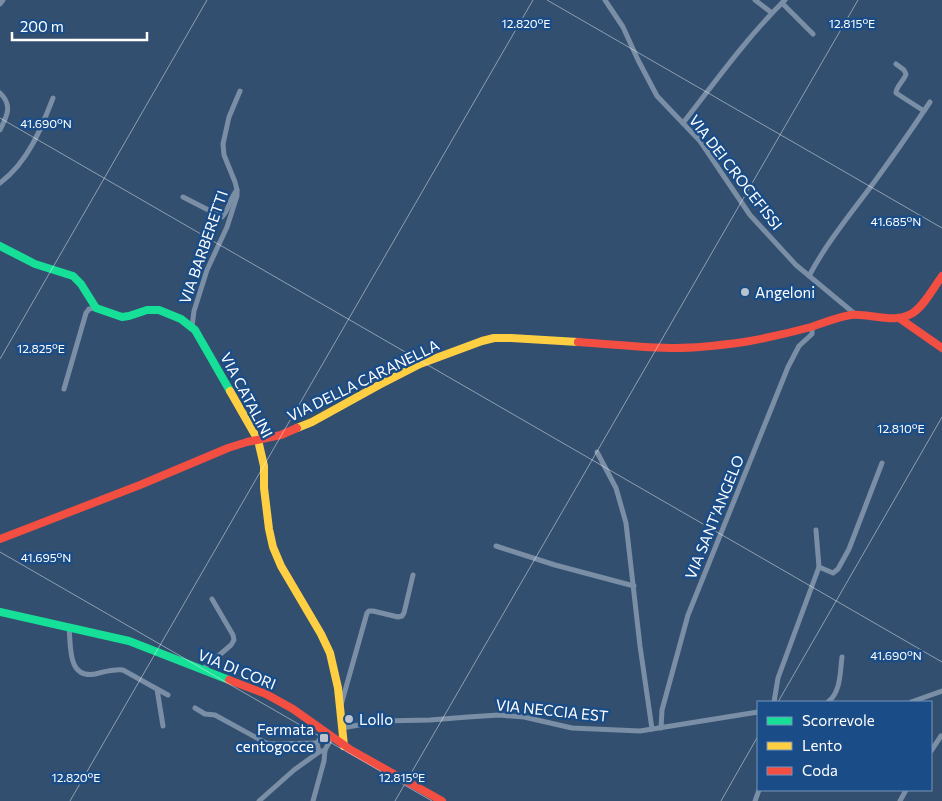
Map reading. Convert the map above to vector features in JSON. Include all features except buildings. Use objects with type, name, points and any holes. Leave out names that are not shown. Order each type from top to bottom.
[{"type":"main road","points":[[0,246],[37,265],[74,277],[81,284],[96,308]]},
{"type":"main road","points":[[899,318],[916,310],[942,276]]},
{"type":"main road","name":"VIA CATALINI","points":[[96,308],[122,317],[157,309],[181,319],[192,327],[258,440],[264,466],[265,494],[274,550],[281,566],[329,651],[335,672],[344,746]]},
{"type":"main road","name":"VIA DELLA CARANELLA","points":[[0,540],[133,488],[228,448],[305,426],[416,366],[460,348],[489,339],[508,338],[685,348],[749,341],[861,314],[899,318]]},
{"type":"main road","points":[[899,318],[942,348]]},
{"type":"main road","name":"VIA DI CORI","points":[[0,612],[129,641],[248,686],[273,697],[344,746],[442,801]]},
{"type":"street","points":[[0,4],[3,0]]},
{"type":"street","name":"VIA DEI CROCEFISSI","points":[[605,0],[623,27],[656,93],[663,103],[704,146],[750,215],[783,252],[855,315]]},
{"type":"street","points":[[755,0],[772,13]]},
{"type":"street","points":[[683,123],[748,40],[784,2],[813,34]]},
{"type":"street","points":[[896,64],[906,74],[896,93],[924,111]]},
{"type":"street","name":"VIA BARBERETTI","points":[[192,327],[197,298],[208,265],[230,218],[236,200],[237,190],[224,156],[223,144],[229,117],[240,91]]},
{"type":"street","points":[[0,93],[6,100],[8,107],[0,130]]},
{"type":"street","points":[[0,183],[16,169],[29,151],[54,98]]},
{"type":"street","points":[[809,276],[815,263],[930,102]]},
{"type":"street","points":[[183,197],[222,217],[237,190]]},
{"type":"street","points":[[64,389],[86,313],[89,309],[96,308]]},
{"type":"street","name":"VIA SANT'ANGELO","points":[[661,728],[662,713],[688,615],[788,367],[799,346],[812,334],[812,326]]},
{"type":"street","points":[[597,452],[614,484],[629,537],[640,646],[652,729]]},
{"type":"street","points":[[819,567],[832,573],[838,571],[851,546],[882,464]]},
{"type":"street","points":[[774,701],[778,678],[819,567],[816,530]]},
{"type":"street","points":[[496,546],[555,565],[634,586]]},
{"type":"street","points":[[340,708],[367,613],[373,610],[398,617],[402,616],[413,575]]},
{"type":"street","points":[[202,670],[234,640],[212,599]]},
{"type":"street","points":[[70,627],[72,661],[80,672],[90,675],[121,670],[128,672],[168,696]]},
{"type":"street","points":[[829,701],[833,698],[840,679],[842,657]]},
{"type":"street","points":[[157,689],[163,726]]},
{"type":"street","points":[[914,701],[942,691]]},
{"type":"street","points":[[195,708],[205,714],[216,716],[266,743],[317,743]]},
{"type":"street","name":"VIA NECCIA EST","points":[[342,728],[381,721],[433,720],[502,715],[524,717],[576,728],[630,731],[661,728],[757,712]]},
{"type":"street","points":[[317,743],[325,732]]},
{"type":"street","points":[[932,750],[941,736]]},
{"type":"street","points":[[259,801],[294,770],[322,751],[332,738]]},
{"type":"street","points":[[313,801],[324,759],[317,743]]},
{"type":"traffic: fast","points":[[0,246],[35,264],[73,276],[81,284],[96,308],[122,317],[147,310],[159,310],[181,319],[195,330],[230,391]]},
{"type":"traffic: fast","points":[[0,612],[129,641],[229,680]]},
{"type":"traffic: slow","points":[[297,428],[312,422],[420,364],[482,341],[494,338],[511,338],[578,342]]},
{"type":"traffic: slow","points":[[230,391],[258,440],[264,466],[264,488],[273,547],[281,566],[330,653],[338,688],[344,746]]},
{"type":"traffic: jam","points":[[578,342],[664,348],[702,347],[770,337],[851,315],[889,318],[904,317],[920,307],[942,276]]},
{"type":"traffic: jam","points":[[899,318],[942,348]]},
{"type":"traffic: jam","points":[[0,539],[140,485],[228,448],[281,435],[297,428]]},
{"type":"traffic: jam","points":[[229,680],[266,694],[293,709],[351,750],[442,801]]},
{"type":"place","name":"Angeloni","points":[[745,292]]},
{"type":"place","name":"Lollo","points":[[349,719]]},
{"type":"place","name":"Fermata centogocce","points":[[324,738]]}]
